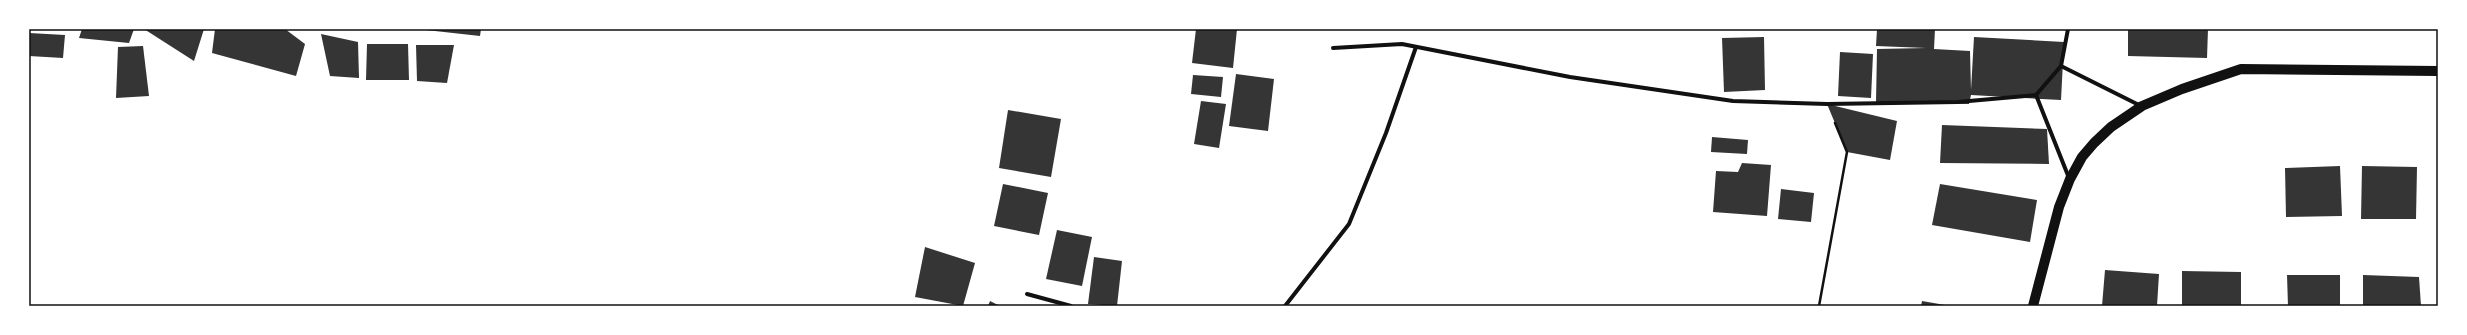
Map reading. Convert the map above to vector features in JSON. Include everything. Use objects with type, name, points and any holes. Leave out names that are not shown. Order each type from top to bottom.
[{"type":"main road","points":[[2034,306],[2058,207],[2070,179],[2082,157],[2094,143],[2111,127],[2142,106],[2182,89],[2241,69],[2438,71]]},
{"type":"street","points":[[1333,48],[1402,44],[1570,77],[1733,101],[1827,104],[1958,102],[2036,95],[2061,66],[2068,29]]},
{"type":"street","points":[[1285,306],[1349,224],[1383,140],[1416,47]]},
{"type":"street","points":[[2061,66],[2142,106]]},
{"type":"street","points":[[2036,95],[2070,179]]},
{"type":"street","points":[[1027,294],[1071,306]]},
{"type":"path","points":[[1819,306],[1847,152],[1827,104]]},
{"type":"building","points":[[82,29],[134,29],[129,43],[79,38]]},
{"type":"building","points":[[144,29],[204,29],[194,61]]},
{"type":"building","points":[[215,29],[285,29],[305,44],[296,76],[212,53]]},
{"type":"building","points":[[426,29],[481,29],[480,36]]},
{"type":"building","points":[[1196,29],[1237,29],[1233,68],[1192,63]]},
{"type":"building","points":[[1877,29],[1935,29],[1934,49],[1970,51],[1971,90],[1974,37],[2064,42],[2061,100],[1971,95],[1969,104],[1876,102],[1877,49],[1926,48],[1876,46]]},
{"type":"building","points":[[2128,29],[2208,29],[2207,58],[2128,56]]},
{"type":"building","points":[[29,33],[65,35],[63,58],[29,56]]},
{"type":"building","points":[[321,34],[358,42],[359,78],[330,76]]},
{"type":"building","points":[[1764,37],[1765,90],[1724,92],[1722,38]]},
{"type":"building","points":[[367,44],[408,44],[409,80],[366,80]]},
{"type":"building","points":[[416,45],[454,45],[447,83],[417,81]]},
{"type":"building","points":[[143,46],[149,96],[116,98],[118,47]]},
{"type":"building","points":[[1840,52],[1873,54],[1871,98],[1838,96]]},
{"type":"building","points":[[1236,74],[1274,79],[1268,131],[1229,126]]},
{"type":"building","points":[[1193,75],[1223,77],[1221,97],[1191,94]]},
{"type":"building","points":[[1201,101],[1226,104],[1219,148],[1194,144]]},
{"type":"building","points":[[1827,104],[1897,121],[1890,160],[1847,152]]},
{"type":"building","points":[[1008,110],[1061,119],[1051,177],[999,168]]},
{"type":"building","points":[[1942,125],[2047,129],[2049,164],[1940,163]]},
{"type":"building","points":[[1712,137],[1748,140],[1747,154],[1711,152]]},
{"type":"building","points":[[1742,163],[1771,165],[1767,216],[1713,212],[1716,171],[1738,172]]},
{"type":"building","points":[[2340,166],[2342,216],[2286,217],[2285,168]]},
{"type":"building","points":[[2362,166],[2417,167],[2416,219],[2361,219]]},
{"type":"building","points":[[1003,184],[1048,193],[1039,235],[994,226]]},
{"type":"building","points":[[1940,184],[2037,200],[2030,242],[1932,225]]},
{"type":"building","points":[[1781,189],[1814,193],[1811,222],[1778,219]]},
{"type":"building","points":[[1057,230],[1092,237],[1082,286],[1046,279]]},
{"type":"building","points":[[925,247],[975,263],[963,306],[915,297]]},
{"type":"building","points":[[1094,257],[1122,261],[1117,306],[1088,304]]},
{"type":"building","points":[[2105,270],[2159,274],[2157,306],[2102,306]]},
{"type":"building","points":[[2182,271],[2241,272],[2241,306],[2182,306]]},
{"type":"building","points":[[2287,275],[2340,275],[2340,306],[2288,306]]},
{"type":"building","points":[[2363,275],[2419,277],[2421,306],[2363,306]]},
{"type":"building","points":[[990,301],[1000,306],[988,306]]},
{"type":"building","points":[[1922,301],[1945,305],[1945,306],[1921,306]]}]
